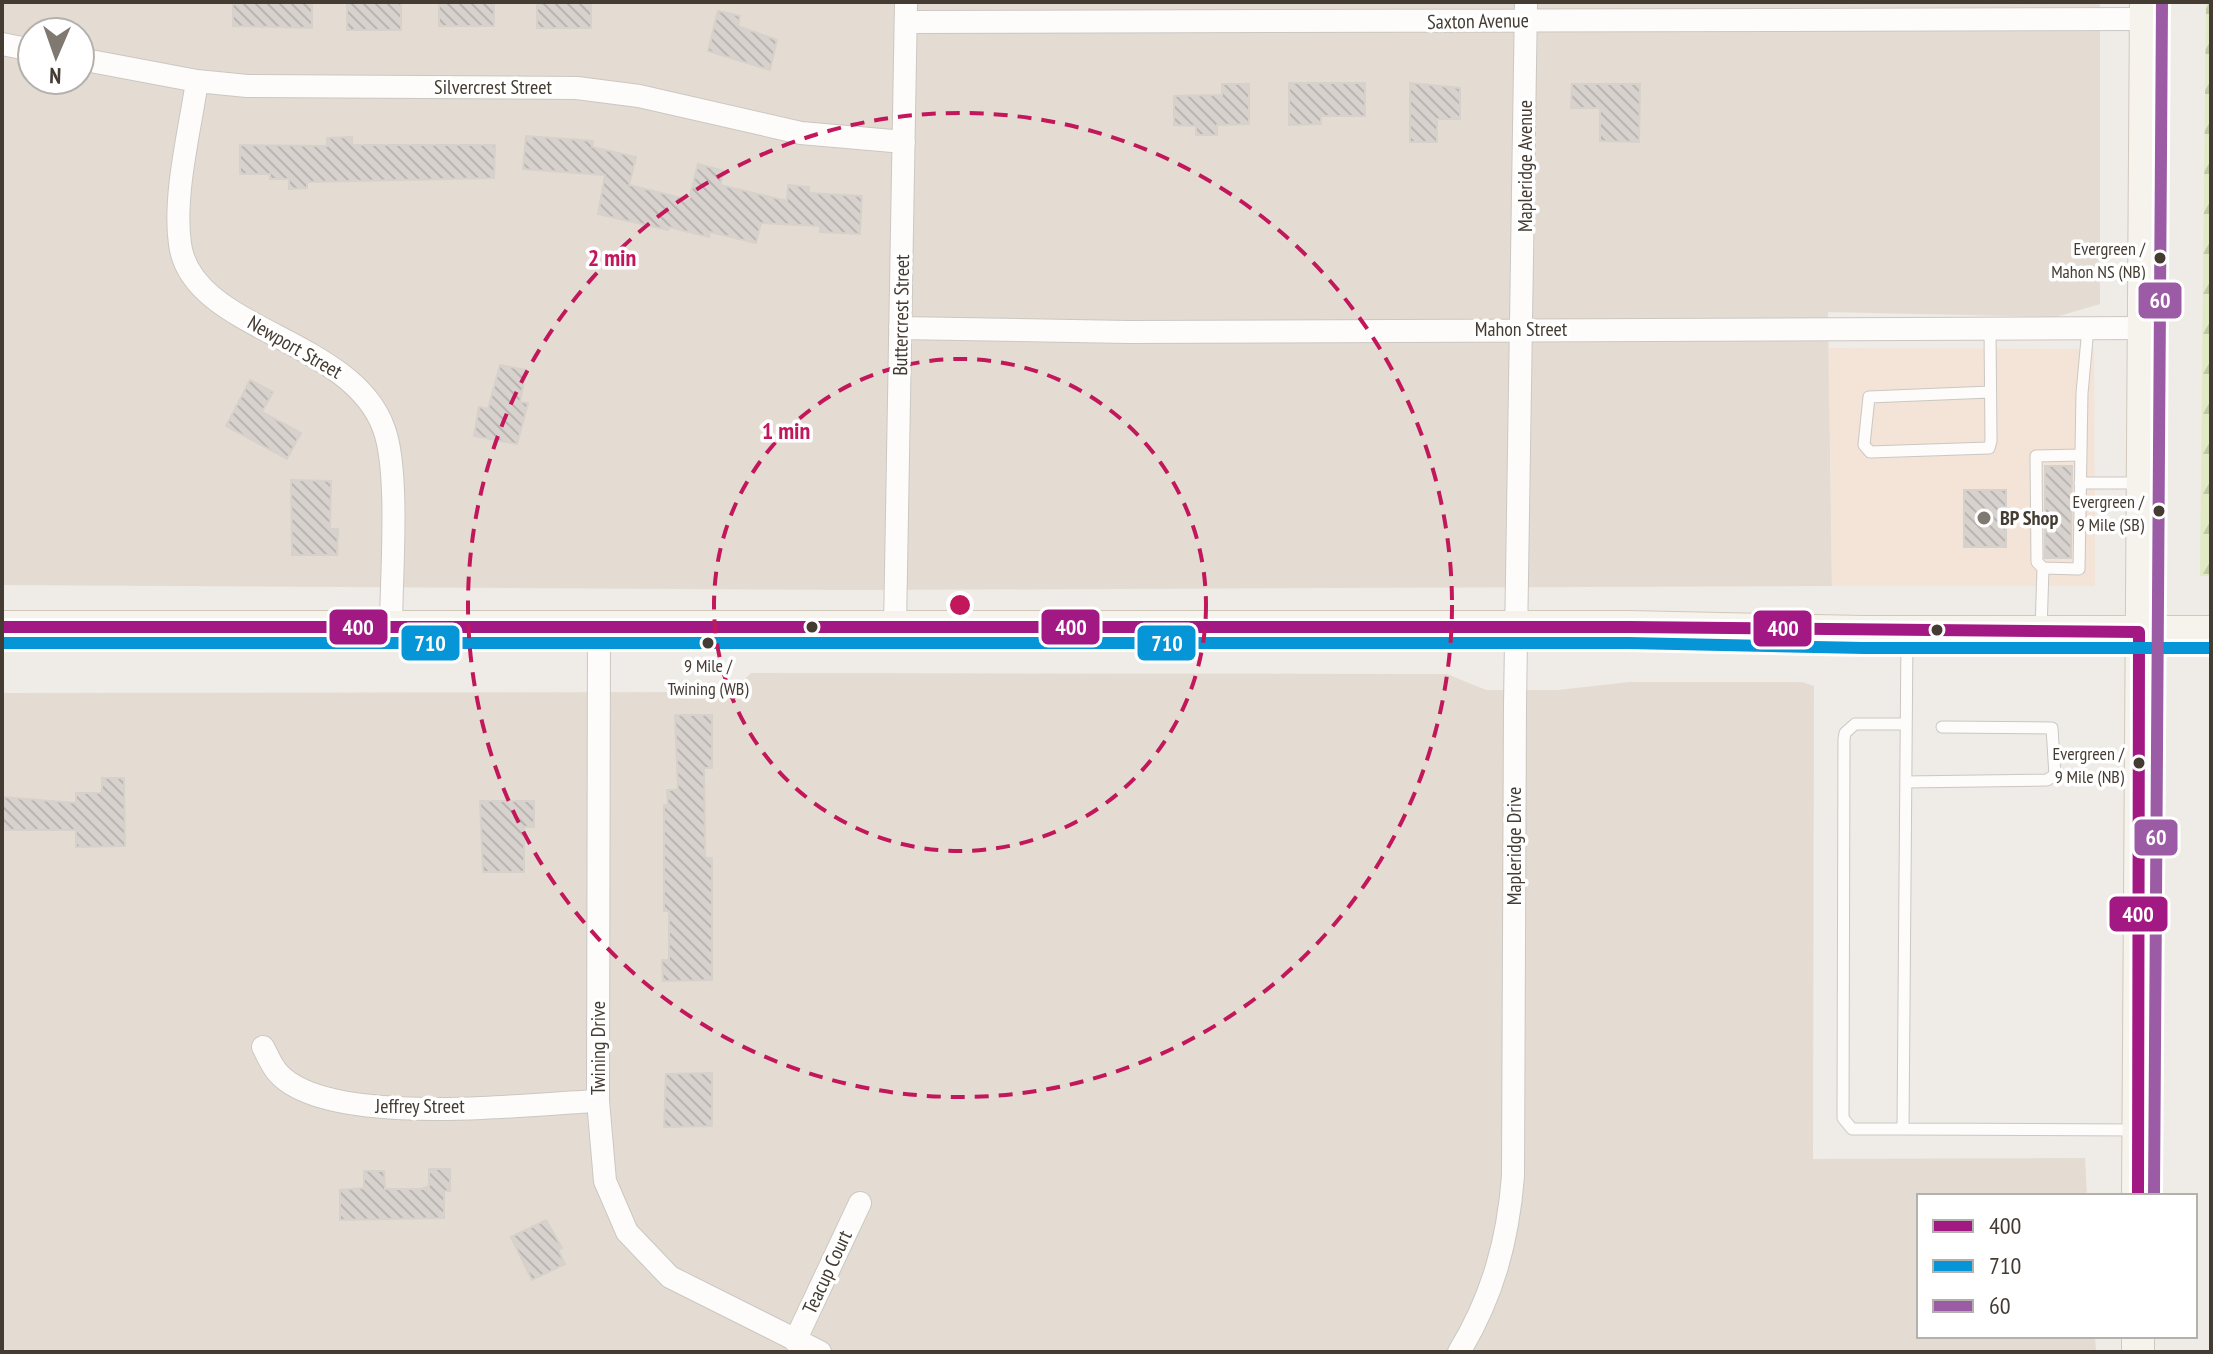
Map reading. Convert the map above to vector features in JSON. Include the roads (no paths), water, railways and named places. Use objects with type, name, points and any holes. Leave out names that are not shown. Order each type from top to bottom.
[{"type":"main road","points":[[2138,1194],[2140,483],[2146,10]]},
{"type":"main road","points":[[2,627],[1518,627],[2211,632]]},
{"type":"street","name":"Saxton Avenue","points":[[906,12],[2146,10]]},
{"type":"street","name":"Mapleridge Avenue","points":[[1523,329],[1526,11]]},
{"type":"street","name":"Buttercrest Street","points":[[895,627],[906,12]]},
{"type":"street","name":"Silvercrest Street","points":[[96,62],[197,81],[311,88],[577,88],[639,96],[801,133],[904,142]]},
{"type":"street","name":"Newport Street","points":[[197,81],[180,215],[183,260],[191,275],[216,300],[354,381],[384,428],[391,481],[391,628]]},
{"type":"street","name":"Mahon Street","points":[[900,328],[1129,332],[2142,328]]},
{"type":"street","name":"Mapleridge Drive","points":[[1459,1352],[1496,1276],[1510,1214],[1523,329]]},
{"type":"street","name":"Twining Drive","points":[[599,628],[598,1101],[605,1181],[617,1214],[637,1245],[660,1269],[685,1287],[820,1352]]},
{"type":"street","name":"Jeffrey Street","points":[[263,1047],[279,1074],[292,1083],[311,1093],[352,1104],[406,1109],[598,1101]]},
{"type":"street","name":"Teacup Court","points":[[795,1341],[860,1203]]},
{"type":"lane","points":[[2081,455],[2036,456],[2037,562],[2043,568],[2079,569],[2080,483],[2081,455],[2082,393],[2088,328]]},
{"type":"lane","points":[[1990,329],[1991,441],[1984,451],[1870,452],[1864,445],[1869,397],[1990,392]]},
{"type":"lane","points":[[2080,483],[2140,483]]},
{"type":"lane","points":[[2041,632],[2043,568]]},
{"type":"lane","points":[[1903,1129],[1907,631]]},
{"type":"lane","points":[[1905,724],[1855,724],[1845,733],[1843,1118],[1852,1129],[2138,1130]]},
{"type":"lane","points":[[1906,782],[2047,780],[2055,775],[2052,728],[1942,727]]},
{"type":"place","name":"Evergreen / Mahon NS (NB)","points":[[2160,258]]},
{"type":"place","name":"Evergreen / 9 Mile (SB)","points":[[2159,511]]},
{"type":"place","name":"BP Shop","points":[[1984,518]]},
{"type":"place","name":"9 Mile / Twining (WB)","points":[[708,643]]},
{"type":"place","name":"Evergreen / 9 Mile (NB)","points":[[2139,763]]}]
